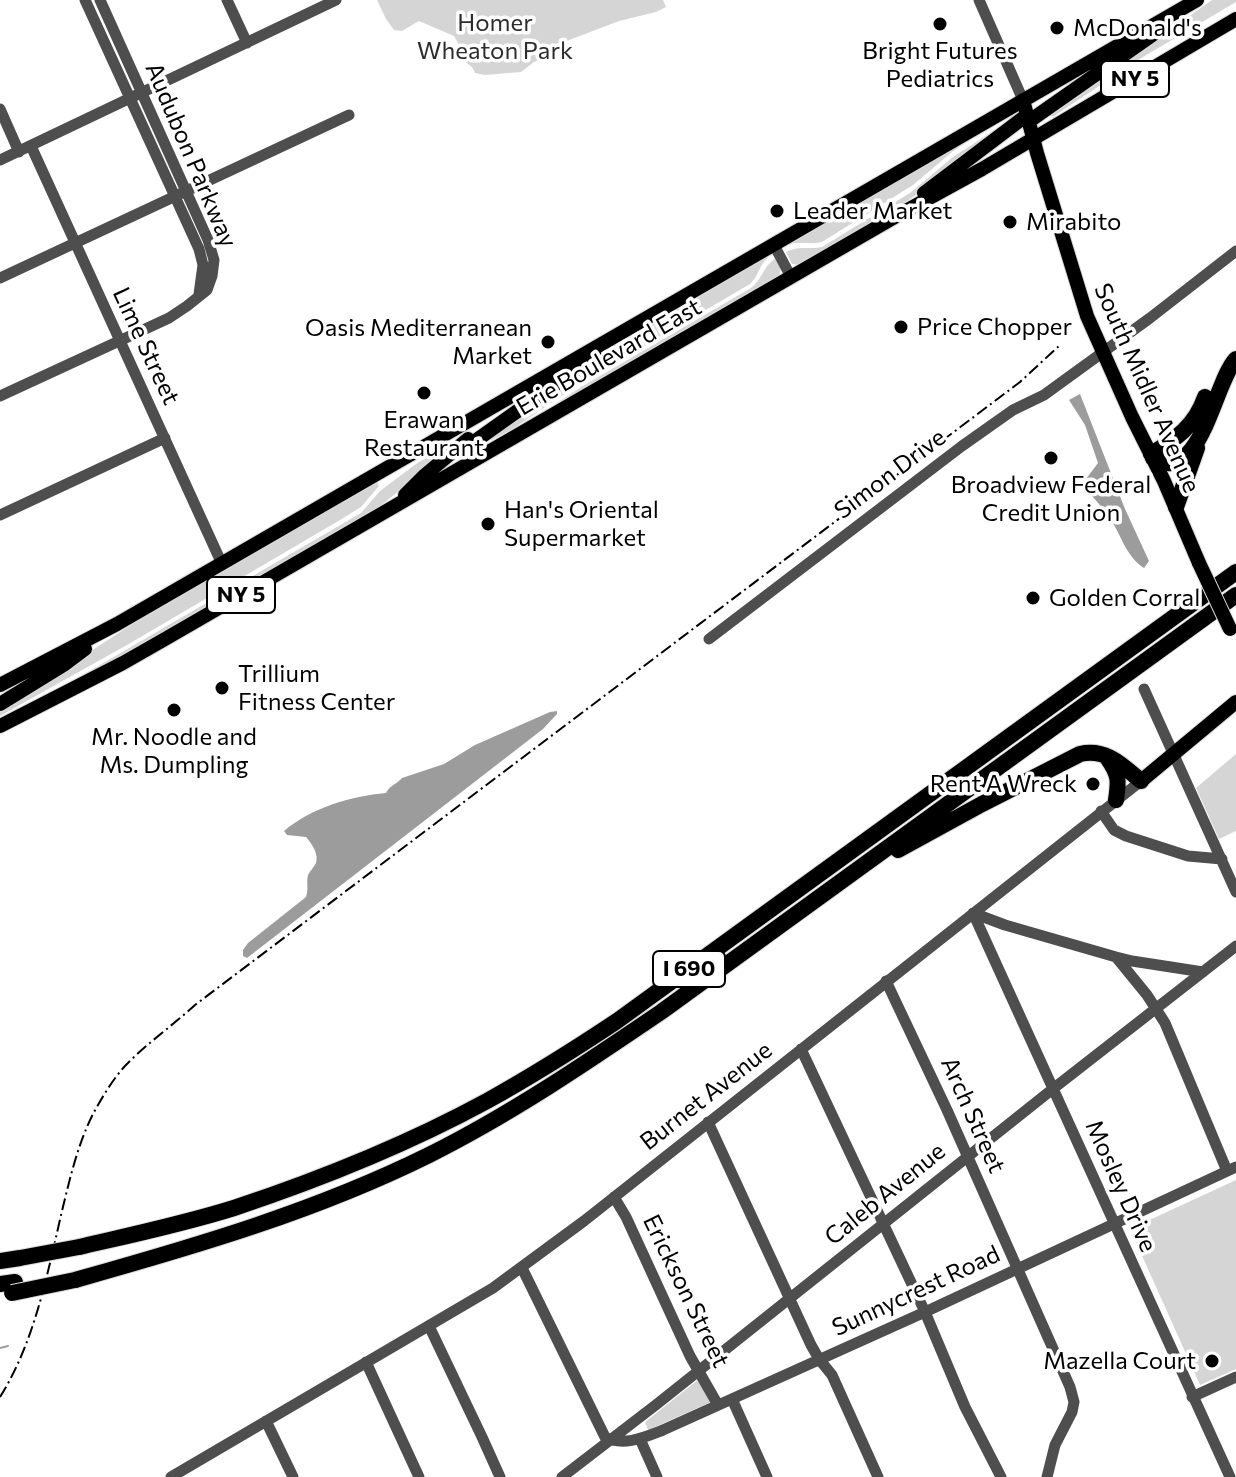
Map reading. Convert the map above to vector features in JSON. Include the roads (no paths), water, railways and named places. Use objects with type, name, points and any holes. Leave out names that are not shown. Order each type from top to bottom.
[{"type":"highway","points":[[1201,437],[1182,459],[1169,463],[1152,456],[1188,427],[1197,415],[1218,366],[1236,345]]},
{"type":"highway","points":[[1176,507],[1223,379],[1236,359]]},
{"type":"highway","name":"I 690","points":[[0,1261],[167,1227],[231,1208],[358,1162],[487,1101],[617,1021],[1236,572]]},
{"type":"highway","name":"I 690","points":[[7,1289],[151,1258],[236,1233],[388,1174],[515,1108],[661,1012],[1236,595]]},
{"type":"highway","points":[[817,898],[956,818],[1069,758],[1088,752],[1105,754],[1141,781]]},
{"type":"highway","points":[[1105,754],[1117,772],[1116,800]]},
{"type":"main road","points":[[893,218],[1026,112],[1148,39],[1199,0]]},
{"type":"main road","name":"Erie Boulevard East","points":[[0,685],[467,436],[630,328],[774,245],[1026,112],[1199,0]]},
{"type":"main road","name":"Erie Boulevard East","points":[[0,726],[123,663],[982,169],[1236,19]]},
{"type":"main road","name":"South Midler Avenue","points":[[1026,112],[1087,316],[1233,636]]},
{"type":"main road","points":[[390,509],[467,436],[580,368],[630,328]]},
{"type":"main road","points":[[0,704],[65,664],[117,624]]},
{"type":"main road","name":"Burnet Avenue","points":[[1141,781],[1236,702]]},
{"type":"street","name":"Audubon Parkway","points":[[85,0],[136,95],[181,193],[208,240],[214,260],[209,266],[207,290],[169,318],[119,341]]},
{"type":"street","name":"Audubon Parkway","points":[[100,0],[136,95]]},
{"type":"street","points":[[227,0],[247,43]]},
{"type":"street","points":[[0,160],[336,0]]},
{"type":"street","points":[[979,0],[1026,112]]},
{"type":"street","points":[[0,109],[19,152]]},
{"type":"street","points":[[0,278],[349,115]]},
{"type":"street","name":"Lime Street","points":[[31,146],[222,564]]},
{"type":"street","points":[[774,245],[791,277]]},
{"type":"street","name":"Simon Drive","points":[[709,639],[962,446],[1013,410],[1044,395],[1236,251]]},
{"type":"street","points":[[0,396],[119,341]]},
{"type":"street","points":[[467,436],[478,458]]},
{"type":"street","points":[[0,515],[165,438]]},
{"type":"street","points":[[1144,689],[1236,892]]},
{"type":"street","name":"Burnet Avenue","points":[[171,1477],[522,1268],[1141,781]]},
{"type":"street","points":[[1101,811],[1114,830],[1126,836],[1188,856],[1222,859]]},
{"type":"street","points":[[973,913],[1116,957],[1203,972]]},
{"type":"street","name":"Mosley Drive","points":[[973,913],[1230,1477]]},
{"type":"street","name":"Caleb Avenue","points":[[562,1477],[1236,946]]},
{"type":"street","points":[[1116,957],[1165,1023],[1231,1169]]},
{"type":"street","name":"Arch Street","points":[[886,981],[1070,1387],[1074,1402],[1072,1412],[1055,1445],[1047,1477]]},
{"type":"street","points":[[801,1049],[925,1312],[965,1407],[1001,1477]]},
{"type":"street","points":[[708,1122],[789,1298],[819,1359],[832,1375],[878,1477]]},
{"type":"street","name":"Sunnycrest Road","points":[[611,1440],[640,1439],[732,1399],[1231,1169]]},
{"type":"street","name":"Erickson Street","points":[[614,1197],[698,1371],[718,1405]]},
{"type":"street","points":[[522,1268],[605,1437],[611,1440]]},
{"type":"street","points":[[429,1326],[500,1477]]},
{"type":"street","points":[[366,1362],[419,1477]]},
{"type":"street","points":[[1192,1397],[1236,1377]]},
{"type":"street","name":"Erickson Street","points":[[732,1399],[767,1477]]},
{"type":"street","points":[[266,1421],[293,1477]]},
{"type":"street","points":[[640,1439],[657,1477]]},
{"type":"waterway","points":[[0,1348],[8,1346]]},
{"type":"railway","points":[[0,1397],[31,1330],[83,1136],[108,1088],[133,1058],[195,1005],[1020,382],[1060,345]]},
{"type":"place","name":"Bright Futures Pediatrics","points":[[940,24]]},
{"type":"place","name":"McDonald's","points":[[1057,28]]},
{"type":"place","name":"Leader Market","points":[[777,211]]},
{"type":"place","name":"Mirabito","points":[[1010,222]]},
{"type":"place","name":"Price Chopper","points":[[901,327]]},
{"type":"place","name":"Oasis Mediterranean Market","points":[[548,342]]},
{"type":"place","name":"Erawan Restaurant","points":[[424,393]]},
{"type":"place","name":"Broadview Federal Credit Union","points":[[1051,458]]},
{"type":"place","name":"Han's Oriental Supermarket","points":[[488,524]]},
{"type":"place","name":"Golden Corral","points":[[1033,598]]},
{"type":"place","name":"Trillium Fitness Center","points":[[222,688]]},
{"type":"place","name":"Mr. Noodle and Ms. Dumpling","points":[[174,710]]},
{"type":"place","name":"Rent A Wreck","points":[[1093,784]]},
{"type":"place","name":"Mazella Court","points":[[1212,1361]]},
{"type":"park label","name":"Homer Wheaton Park","points":[[495,37]]}]
